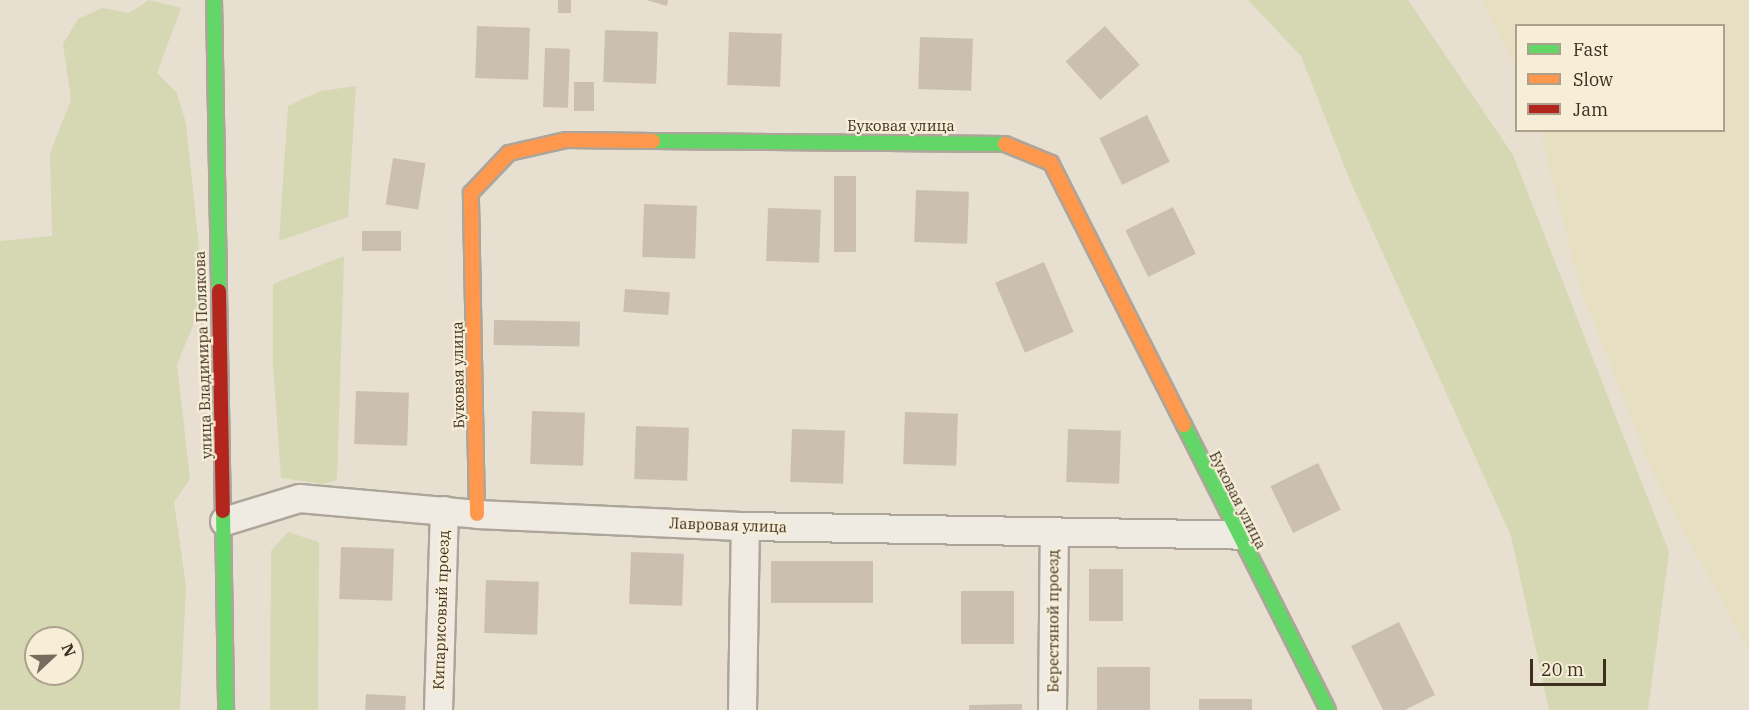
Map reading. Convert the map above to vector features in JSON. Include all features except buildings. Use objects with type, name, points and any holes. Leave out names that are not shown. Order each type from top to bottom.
[{"type":"street","name":"улица Владимира Полякова","points":[[214,0],[216,270],[224,521],[226,710]]},
{"type":"street","name":"Буковая улица","points":[[477,514],[471,193],[509,153],[566,140],[1012,144],[1052,162],[1237,535],[1328,710]]},
{"type":"street","name":"Лавровая улица","points":[[224,521],[299,498],[477,514],[745,526],[1237,535]]},
{"type":"street","name":"Кипарисовый проезд","points":[[438,710],[444,510]]},
{"type":"street","points":[[742,710],[745,526]]},
{"type":"street","name":"Берестяной проезд","points":[[1052,710],[1054,531]]},
{"type":"shaded area","points":[[1482,0],[1749,0],[1749,651],[1654,477],[1579,285],[1540,132],[1725,132],[1725,24],[1515,24],[1515,65]]},
{"type":"green space","points":[[149,0],[181,8],[157,73],[177,93],[186,123],[199,248],[200,309],[177,364],[190,479],[174,502],[186,586],[180,710],[0,710],[0,241],[52,236],[50,153],[71,100],[63,44],[78,19],[102,8],[129,13]]},
{"type":"green space","points":[[1248,0],[1408,0],[1513,155],[1669,552],[1648,710],[1549,710],[1511,536],[1351,183],[1301,56]]},
{"type":"green space","points":[[356,86],[348,217],[279,241],[288,106],[320,91]]},
{"type":"green space","points":[[344,256],[337,480],[324,484],[281,478],[273,365],[273,284]]},
{"type":"green space","points":[[288,532],[319,542],[318,710],[270,710],[271,551]]},
{"type":"traffic: fast","points":[[214,0],[219,291]]},
{"type":"traffic: fast","points":[[653,141],[1005,144]]},
{"type":"traffic: fast","points":[[1184,425],[1328,710]]},
{"type":"traffic: fast","points":[[223,511],[226,710]]},
{"type":"traffic: slow","points":[[477,514],[471,193],[509,153],[566,140],[653,141]]},
{"type":"traffic: slow","points":[[1005,144],[1051,163],[1184,425]]},
{"type":"traffic: jam","points":[[219,291],[223,511]]}]
